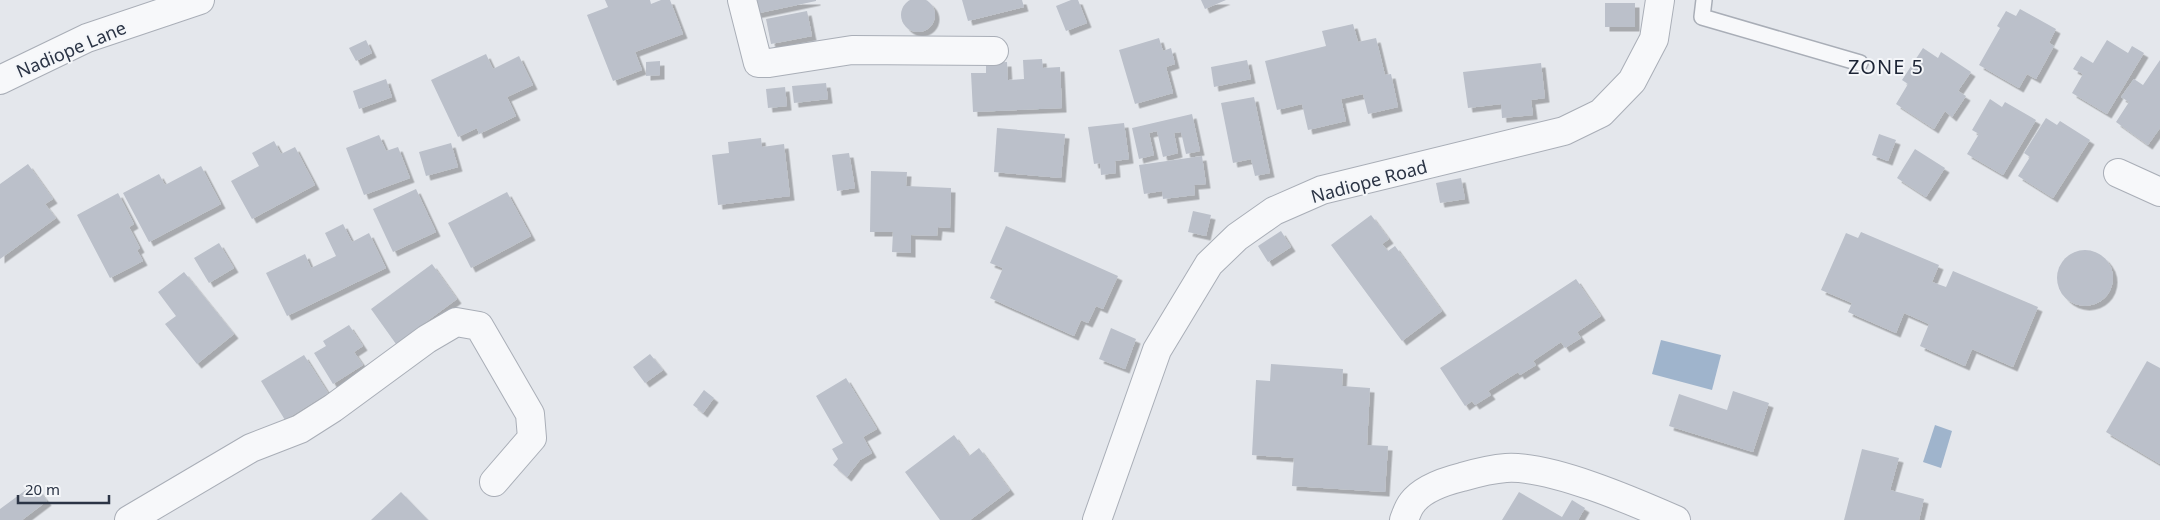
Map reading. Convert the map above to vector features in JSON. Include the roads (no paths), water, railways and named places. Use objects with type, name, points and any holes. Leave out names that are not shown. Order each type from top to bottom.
[{"type":"street","name":"Nadiope Lane","points":[[0,80],[87,38],[200,0]]},
{"type":"street","points":[[742,0],[758,63],[769,63],[852,50],[994,51]]},
{"type":"street","name":"Nadiope Road","points":[[1097,520],[1157,350],[1209,264],[1237,238],[1274,211],[1322,190],[1564,131],[1601,113],[1632,81],[1654,39],[1660,0]]},
{"type":"street","points":[[2118,173],[2160,192]]},
{"type":"street","points":[[129,520],[251,448],[300,428],[332,408],[427,339],[456,322],[479,326],[530,414],[532,438],[494,482]]},
{"type":"street","points":[[1404,520],[1412,502],[1426,491],[1453,479],[1507,468],[1538,470],[1642,512],[1676,520]]},
{"type":"lane","points":[[1704,0],[1702,17],[1860,63]]},
{"type":"water","points":[[1661,340],[1721,355],[1712,390],[1652,374]]},
{"type":"water","points":[[1935,425],[1952,431],[1941,468],[1923,462]]},
{"type":"district","name":"ZONE 5","points":[[1886,66]]}]
